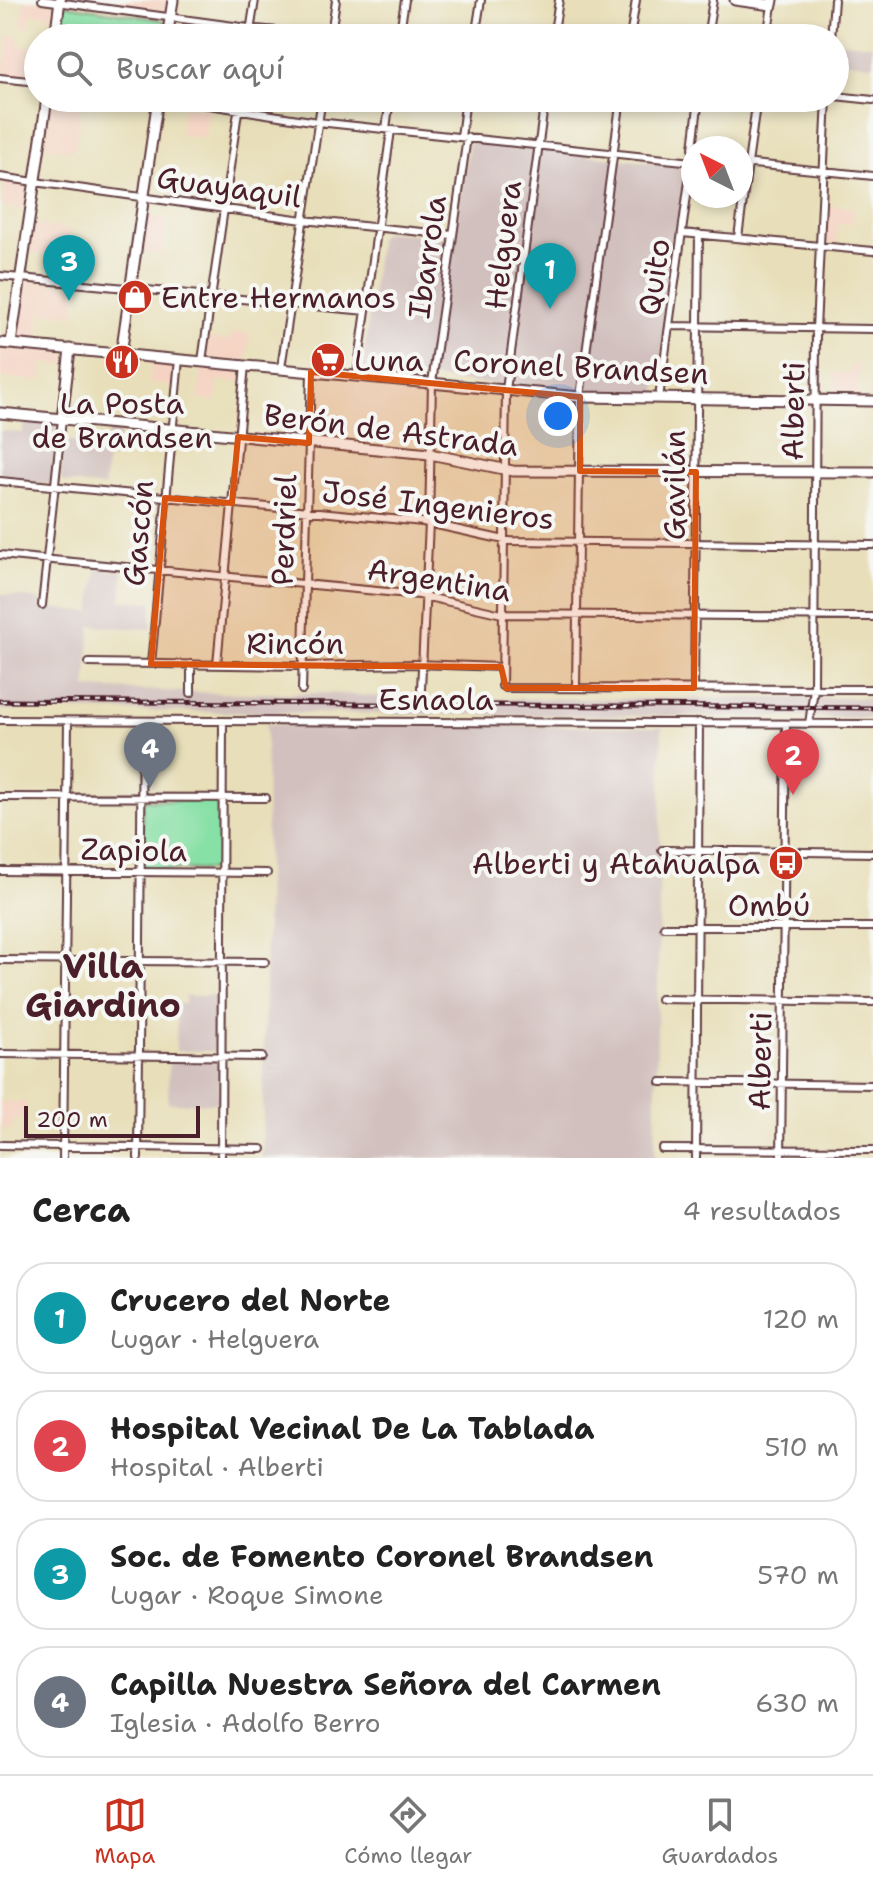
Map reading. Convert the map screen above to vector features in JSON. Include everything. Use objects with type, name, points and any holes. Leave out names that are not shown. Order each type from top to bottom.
[{"type":"street","points":[[42,0],[222,24]]},
{"type":"street","points":[[169,24],[173,0]]},
{"type":"street","points":[[252,24],[255,0]]},
{"type":"street","points":[[333,24],[336,0]]},
{"type":"street","points":[[401,24],[405,0]]},
{"type":"street","points":[[477,24],[481,0]]},
{"type":"street","points":[[555,24],[559,0]]},
{"type":"street","points":[[632,24],[636,0]]},
{"type":"street","points":[[709,24],[713,0]]},
{"type":"street","points":[[735,0],[772,2],[769,24]]},
{"type":"street","points":[[832,24],[834,0]]},
{"type":"street","points":[[57,24],[60,1]]},
{"type":"street","points":[[0,78],[24,81]]},
{"type":"street","points":[[849,97],[873,100]]},
{"type":"street","points":[[5,343],[21,278],[45,112]]},
{"type":"street","points":[[121,354],[159,112]]},
{"type":"street","points":[[202,361],[238,112]]},
{"type":"street","points":[[256,112],[318,122],[681,161]]},
{"type":"street","points":[[281,368],[320,112]]},
{"type":"street","points":[[357,375],[378,229],[389,112]]},
{"type":"street","name":"Ibarrola","points":[[421,689],[432,383],[465,112]]},
{"type":"street","name":"Helguera","points":[[543,112],[506,390],[502,686],[576,687]]},
{"type":"street","points":[[619,112],[580,397],[576,687],[873,689]]},
{"type":"street","points":[[695,136],[697,112]]},
{"type":"street","points":[[750,136],[754,112]]},
{"type":"street","name":"Alberti","points":[[809,724],[814,689],[818,246],[826,112]]},
{"type":"street","points":[[753,167],[873,176]]},
{"type":"street","name":"Guayaquil","points":[[0,177],[303,220],[452,235]]},
{"type":"street","name":"Quito","points":[[659,398],[686,208]]},
{"type":"street","points":[[738,237],[740,208]]},
{"type":"street","points":[[682,233],[873,251]]},
{"type":"street","name":"Gavilán","points":[[694,688],[699,234]]},
{"type":"street","points":[[0,276],[366,311]]},
{"type":"street","points":[[669,326],[873,329]]},
{"type":"street","name":"Coronel Brandsen","points":[[5,343],[580,397],[873,401]]},
{"type":"street","points":[[42,605],[70,349]]},
{"type":"street","name":"Gascón","points":[[151,664],[179,359]]},
{"type":"street","points":[[217,664],[245,365]]},
{"type":"street","name":"Perdriel","points":[[302,690],[311,372]]},
{"type":"street","name":"Berón de Astrada","points":[[0,413],[430,454],[506,470],[873,472]]},
{"type":"street","name":"José Ingenieros","points":[[0,481],[429,523],[503,540],[873,545]]},
{"type":"street","name":"Argentina","points":[[0,555],[425,596],[502,614],[873,617]]},
{"type":"street","name":"Rincón","points":[[89,663],[501,667]]},
{"type":"street","points":[[191,664],[191,693]]},
{"type":"street","name":"Esnaola","points":[[0,720],[873,724]]},
{"type":"street","points":[[63,1158],[68,721]]},
{"type":"street","points":[[138,1158],[142,721]]},
{"type":"street","points":[[221,1158],[223,721]]},
{"type":"street","points":[[696,1154],[699,722]]},
{"type":"street","name":"Alberti","points":[[781,1158],[786,724]]},
{"type":"street","points":[[0,797],[266,798]]},
{"type":"street","points":[[662,850],[873,853]]},
{"type":"street","name":"Zapiola","points":[[0,871],[267,873]]},
{"type":"street","name":"Ombú","points":[[664,927],[873,927]]},
{"type":"street","points":[[0,960],[265,962]]},
{"type":"street","points":[[660,999],[873,1002]]},
{"type":"street","points":[[0,1054],[262,1057]]},
{"type":"street","points":[[661,1082],[873,1085]]},
{"type":"street","points":[[0,1145],[262,1149]]},
{"type":"street","points":[[662,1149],[696,1154],[873,1150]]},
{"type":"highlighted area","points":[[311,372],[580,397],[580,471],[696,472],[694,688],[506,688],[501,667],[151,664],[165,498],[232,503],[238,437],[309,443]]},
{"type":"shaded area","points":[[25,0],[54,4],[57,8],[55,16],[31,13],[29,24],[21,27]]},
{"type":"shaded area","points":[[76,0],[170,0],[166,13]]},
{"type":"shaded area","points":[[9,35],[19,37],[18,46],[24,47],[24,78],[3,76]]},
{"type":"shaded area","points":[[849,42],[873,45],[873,65],[849,62]]},
{"type":"shaded area","points":[[50,112],[80,112],[74,150],[45,146]]},
{"type":"shaded area","points":[[183,112],[208,112],[204,138],[180,134]]},
{"type":"shaded area","points":[[474,141],[681,166],[683,208],[656,394],[586,394],[362,371],[379,237],[385,232],[454,238],[469,143]]},
{"type":"shaded area","points":[[5,181],[29,185],[27,210],[1,206]]},
{"type":"shaded area","points":[[824,205],[854,208],[852,224],[838,223],[836,245],[823,243]]},
{"type":"shaded area","points":[[144,215],[167,218],[162,255],[139,251]]},
{"type":"shaded area","points":[[31,224],[70,230],[67,247],[48,245],[46,255],[27,252]]},
{"type":"shaded area","points":[[25,281],[77,286],[74,315],[40,312],[37,343],[16,340],[22,284]]},
{"type":"shaded area","points":[[232,332],[250,334],[246,363],[207,358],[208,338],[230,341]]},
{"type":"shaded area","points":[[0,345],[65,353],[65,365],[43,363],[41,381],[0,377]]},
{"type":"shaded area","points":[[152,360],[174,364],[173,386],[149,383]]},
{"type":"shaded area","points":[[851,365],[859,365],[858,399],[835,399],[835,373],[850,373]]},
{"type":"shaded area","points":[[202,366],[239,369],[241,382],[218,380],[216,401],[199,399]]},
{"type":"shaded area","points":[[24,419],[58,424],[53,482],[0,479],[0,431],[23,433]]},
{"type":"shaded area","points":[[109,426],[120,427],[117,458],[107,458],[104,487],[63,482],[64,441],[107,446]]},
{"type":"shaded area","points":[[97,569],[123,571],[121,601],[152,602],[151,629],[91,626],[86,688],[324,693],[414,699],[873,698],[873,718],[0,710],[0,594],[40,599],[40,607],[91,612]]},
{"type":"shaded area","points":[[266,724],[662,727],[655,1158],[262,1158]]},
{"type":"shaded area","points":[[185,996],[220,996],[219,1045],[215,1051],[176,1051],[177,1004],[185,1004]]},
{"type":"shaded area","points":[[169,1060],[218,1062],[219,1103],[168,1103]]},
{"type":"shaded area","points":[[0,1102],[26,1102],[26,1112],[20,1112],[20,1120],[12,1120],[12,1129],[2,1129],[2,1143]]},
{"type":"green space","points":[[66,5],[163,20],[166,24],[61,24]]},
{"type":"green space","points":[[143,800],[214,801],[218,804],[219,867],[216,870],[144,869],[141,866]]},
{"type":"railway","points":[[0,701],[873,708]]},
{"type":"place","name":"Entre Hermanos","points":[[135,297]]},
{"type":"place","name":"Soc. de Fomento Coronel Brandsen","points":[[69,301]]},
{"type":"place","name":"Crucero del Norte","points":[[550,309]]},
{"type":"place","name":"Luna","points":[[328,360]]},
{"type":"place","name":"La Posta de Brandsen","points":[[122,362]]},
{"type":"place","name":"Capilla Nuestra Señora del Carmen","points":[[150,788]]},
{"type":"place","name":"Hospital Vecinal De La Tablada","points":[[793,795]]},
{"type":"place","name":"Alberti y Atahualpa","points":[[786,863]]},
{"type":"district","name":"Villa Giardino","points":[[103,986]]}]
